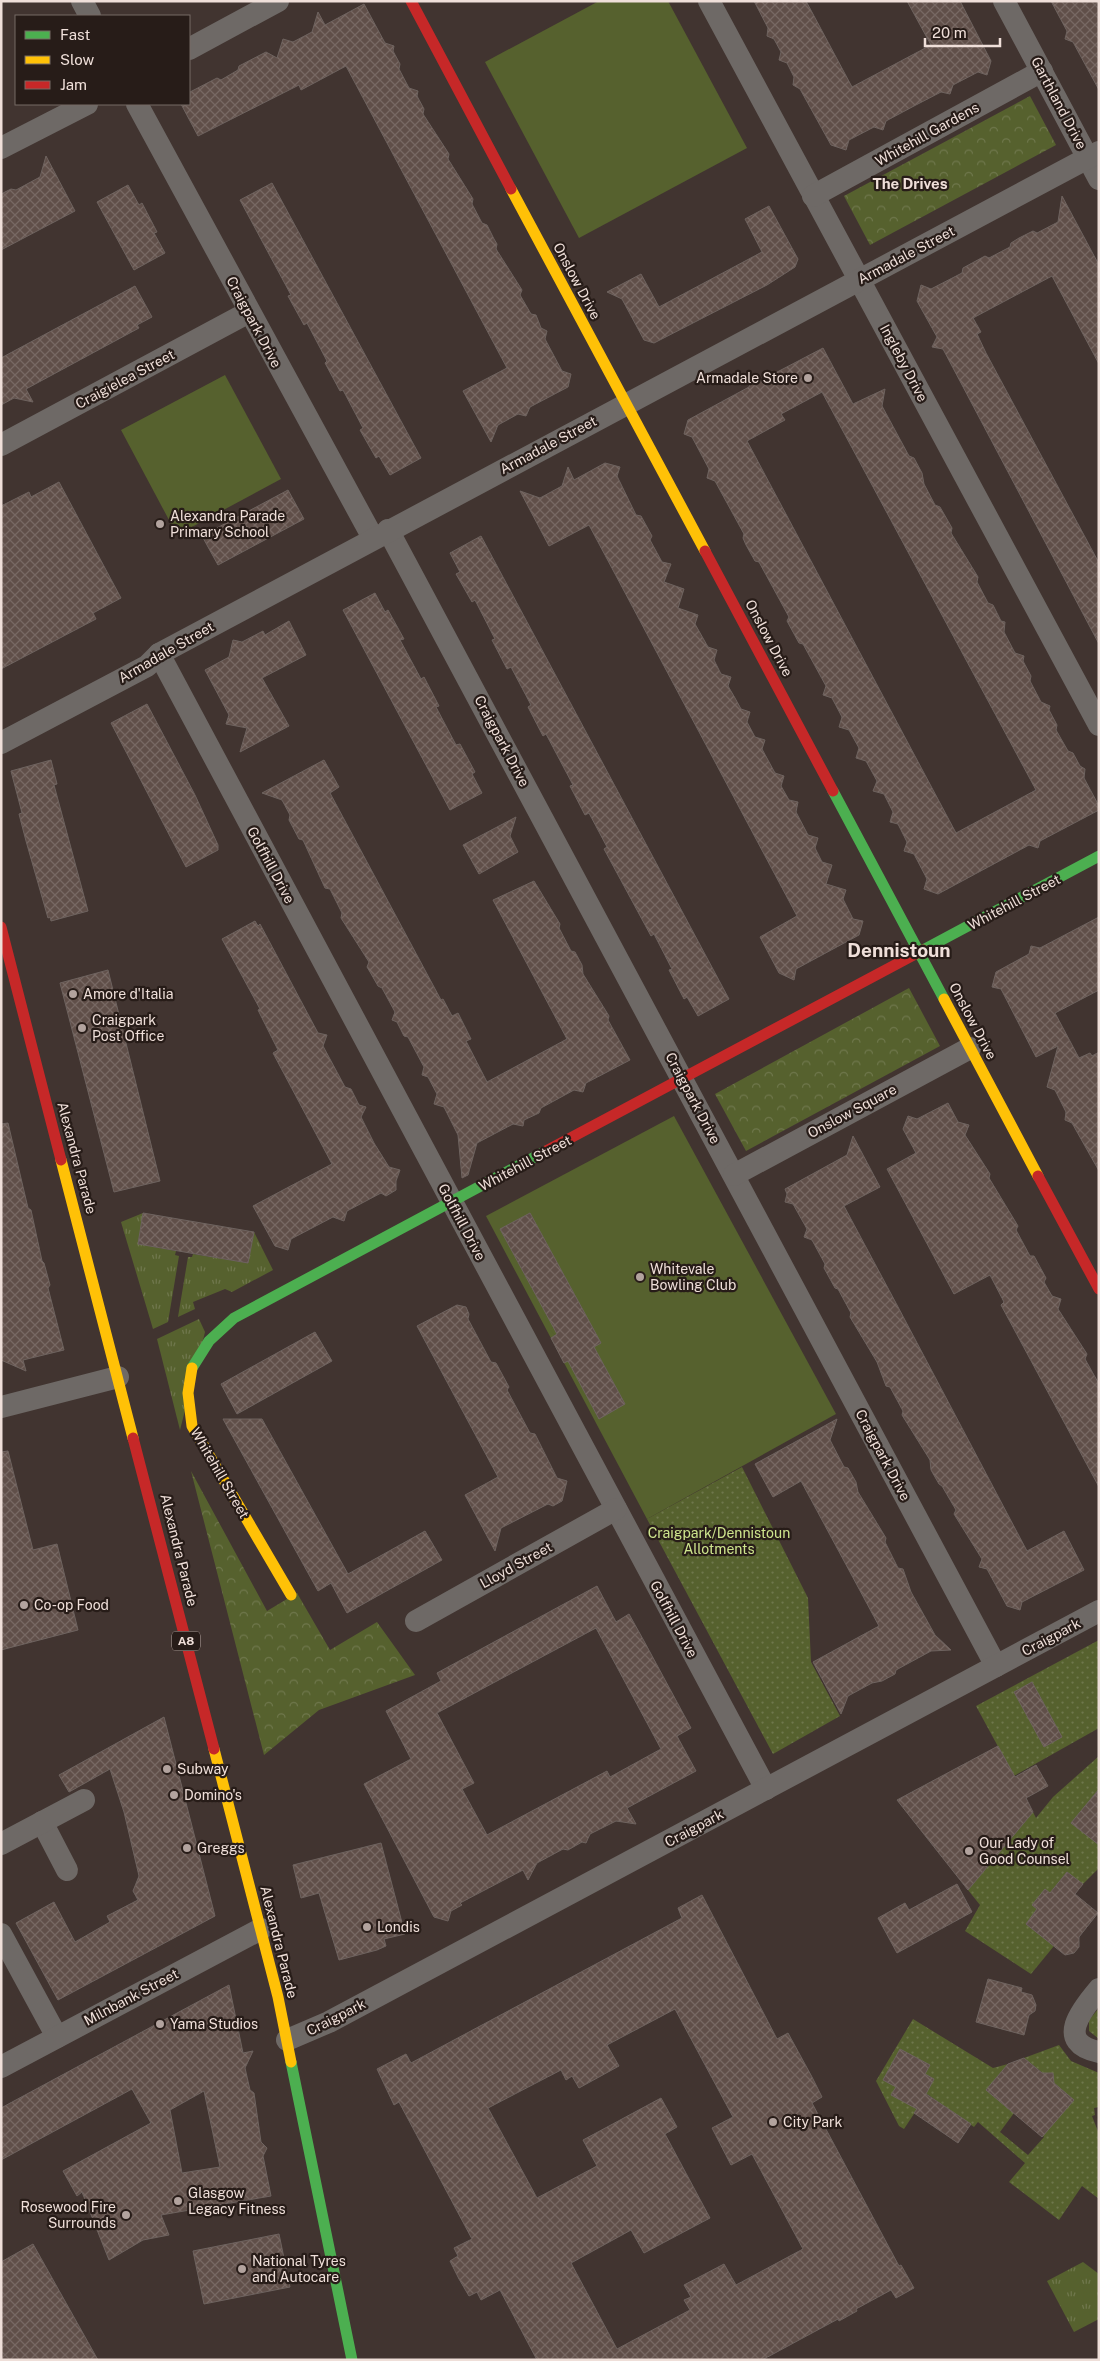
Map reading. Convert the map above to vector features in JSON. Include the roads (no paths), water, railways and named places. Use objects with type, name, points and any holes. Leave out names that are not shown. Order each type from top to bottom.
[{"type":"street","points":[[82,1],[89,15]]},
{"type":"street","points":[[190,49],[278,1]]},
{"type":"street","name":"Onslow Drive","points":[[411,1],[1099,1288]]},
{"type":"street","name":"Ingleby Drive","points":[[709,1],[1099,725]]},
{"type":"street","name":"Garthland Drive","points":[[1004,1],[1042,71],[1093,155],[1099,179]]},
{"type":"street","name":"Whitehill Gardens","points":[[813,196],[1042,71]]},
{"type":"street","points":[[1,148],[85,105]]},
{"type":"street","name":"Craigpark Drive","points":[[138,105],[249,312],[381,534],[683,1078],[996,1666]]},
{"type":"street","name":"Armadale Street","points":[[1,743],[147,666],[159,654],[381,534],[1093,155]]},
{"type":"street","name":"Craigielea Street","points":[[1,445],[249,312]]},
{"type":"street","name":"Golfhill Drive","points":[[159,654],[766,1789]]},
{"type":"street","name":"Whitehill Street","points":[[291,1595],[192,1426],[188,1409],[187,1388],[191,1367],[201,1350],[218,1330],[234,1318],[1099,856]]},
{"type":"street","name":"Alexandra Parade","points":[[1,927],[261,1929],[287,2040],[352,2360]]},
{"type":"street","name":"Onslow Square","points":[[734,1174],[970,1048]]},
{"type":"street","points":[[1,1407],[118,1376]]},
{"type":"street","name":"Lloyd Street","points":[[416,1621],[616,1509]]},
{"type":"street","name":"Craigpark","points":[[287,2040],[319,2027],[1099,1611]]},
{"type":"street","points":[[1,1844],[84,1800]]},
{"type":"street","points":[[42,1822],[67,1870]]},
{"type":"street","name":"Milnbank Street","points":[[1,2067],[261,1929]]},
{"type":"street","points":[[1,1934],[57,2036]]},
{"type":"street","points":[[1099,1989],[1077,2016],[1074,2026],[1076,2036],[1081,2044],[1089,2050],[1099,2052]]},
{"type":"place","name":"Armadale Store","points":[[808,378]]},
{"type":"place","name":"Alexandra Parade Primary School","points":[[160,524]]},
{"type":"place","name":"Amore d'Italia","points":[[73,994]]},
{"type":"place","name":"Craigpark Post Office","points":[[82,1028]]},
{"type":"place","name":"Whitevale Bowling Club","points":[[640,1277]]},
{"type":"place","name":"Co-op Food","points":[[24,1605]]},
{"type":"place","name":"Subway","points":[[167,1769]]},
{"type":"place","name":"Domino's","points":[[174,1795]]},
{"type":"place","name":"Greggs","points":[[187,1848]]},
{"type":"place","name":"Our Lady of Good Counsel","points":[[969,1851]]},
{"type":"place","name":"Londis","points":[[367,1927]]},
{"type":"place","name":"Yama Studios","points":[[160,2024]]},
{"type":"place","name":"City Park","points":[[773,2122]]},
{"type":"place","name":"Glasgow Legacy Fitness","points":[[178,2201]]},
{"type":"place","name":"Rosewood Fire Surrounds","points":[[126,2215]]},
{"type":"place","name":"National Tyres and Autocare","points":[[242,2269]]},
{"type":"district","name":"The Drives","points":[[910,183]]},
{"type":"district","name":"Dennistoun","points":[[899,950]]},
{"type":"park label","name":"Craigpark/Dennistoun Allotments","points":[[719,1542]]}]
